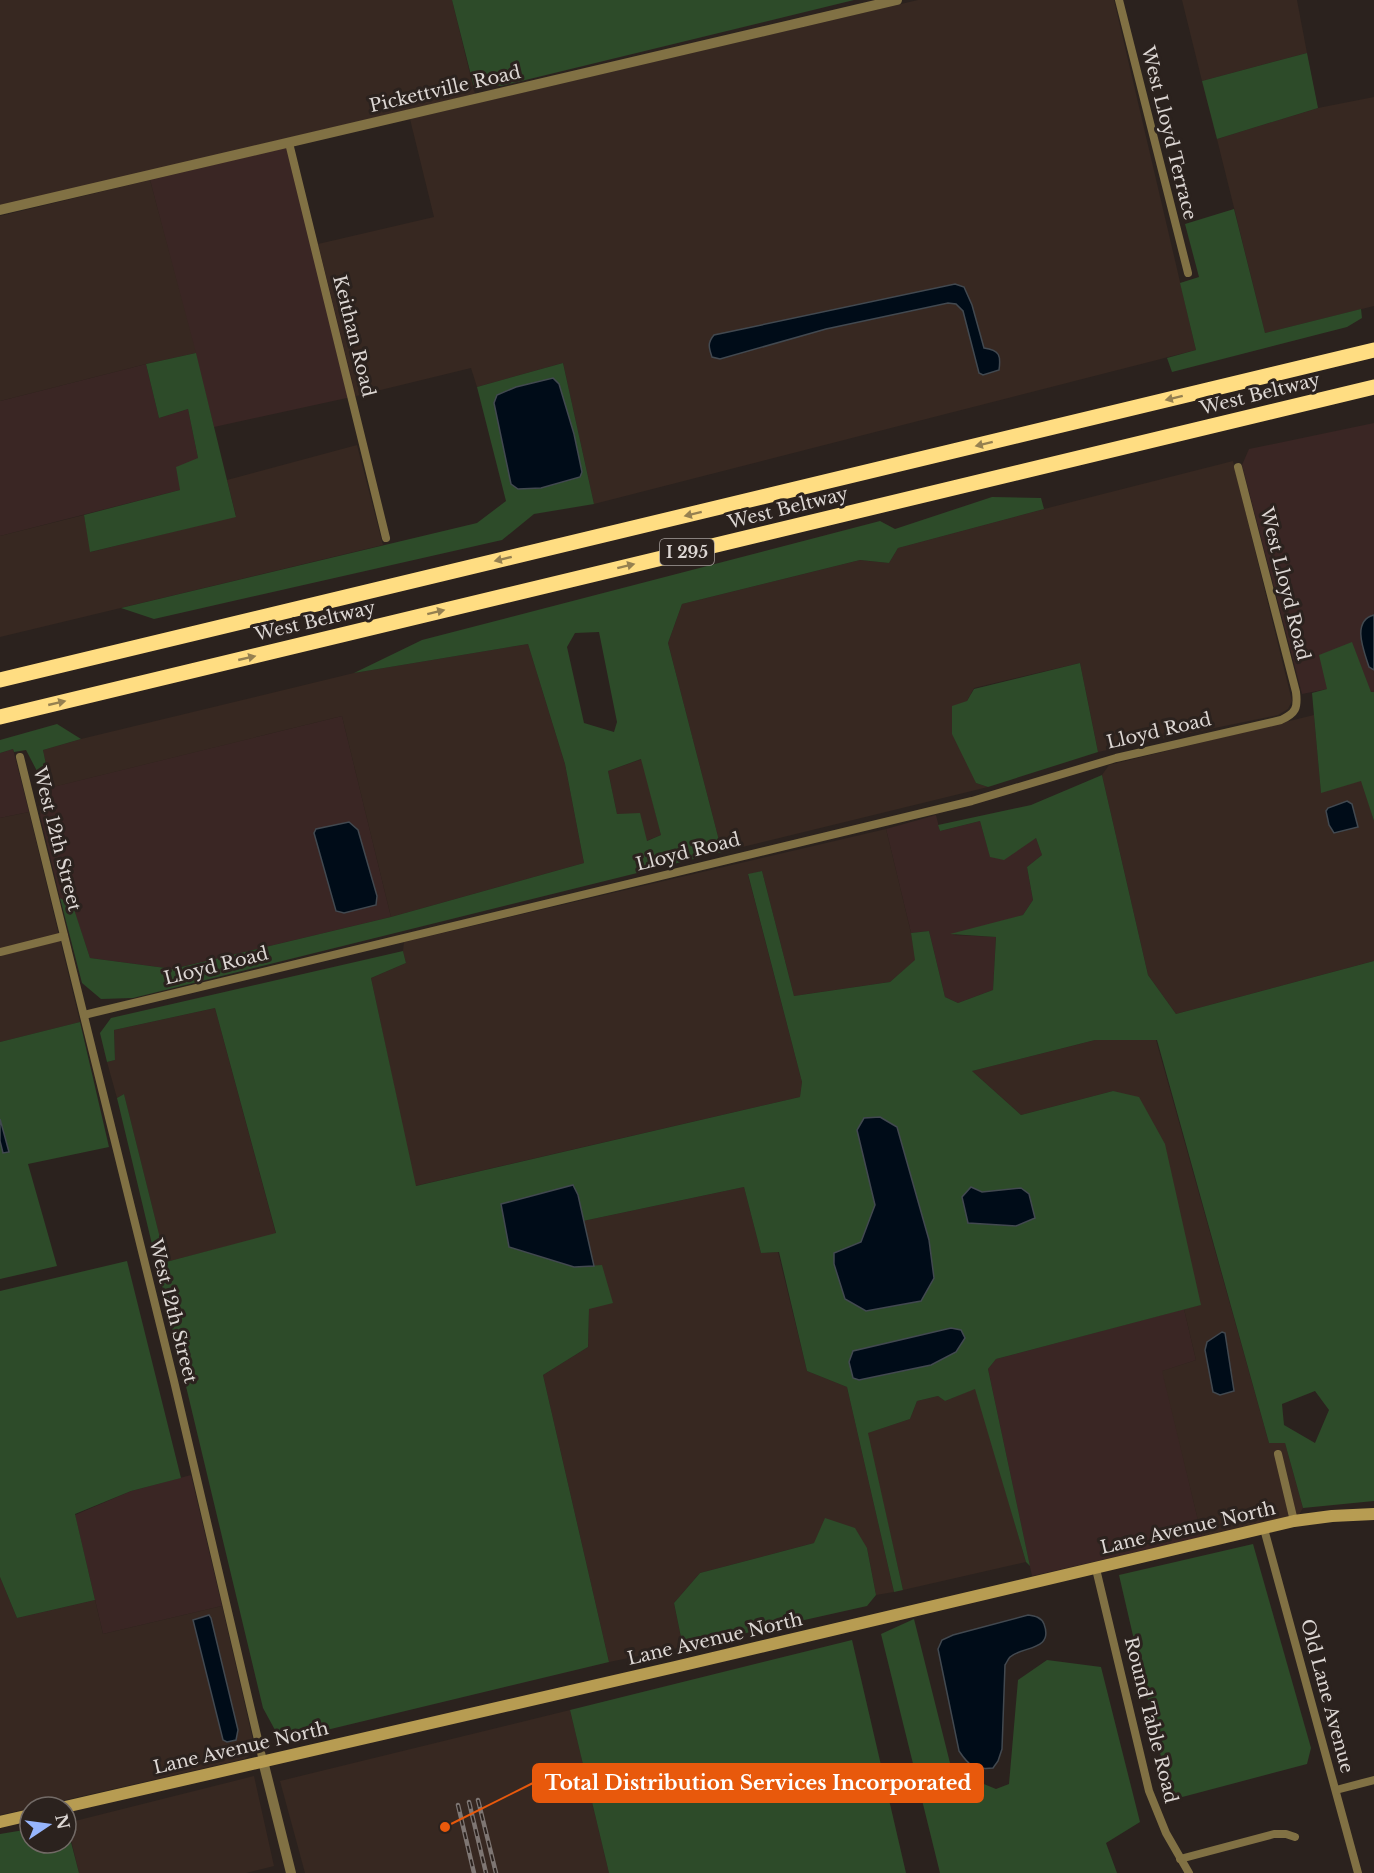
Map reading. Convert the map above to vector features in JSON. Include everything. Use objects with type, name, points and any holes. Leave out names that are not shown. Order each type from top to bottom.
[{"type":"highway","name":"West Beltway","points":[[0,680],[1374,350]]},
{"type":"highway","name":"West Beltway","points":[[0,717],[1374,387]]},
{"type":"main road","name":"Lane Avenue North","points":[[78,1804],[1096,1569],[1294,1521],[1374,1514]]},
{"type":"main road","points":[[0,1822],[18,1818]]},
{"type":"street","name":"Pickettville Road","points":[[0,210],[897,0]]},
{"type":"street","name":"West Lloyd Terrace","points":[[1119,0],[1188,273]]},
{"type":"street","name":"Keithan Road","points":[[288,143],[386,538]]},
{"type":"street","name":"West Lloyd Road","points":[[1238,467],[1296,692],[1295,710]]},
{"type":"street","name":"Lloyd Road","points":[[84,1015],[972,801],[1116,758],[1281,720],[1295,710]]},
{"type":"street","name":"West 12th Street","points":[[20,757],[187,1437],[291,1873]]},
{"type":"street","points":[[0,952],[64,936]]},
{"type":"street","points":[[1278,1454],[1294,1521]]},
{"type":"street","name":"Old Lane Avenue","points":[[1264,1529],[1358,1873]]},
{"type":"street","name":"Round Table Road","points":[[1096,1569],[1149,1791],[1166,1833],[1189,1873]]},
{"type":"street","points":[[1336,1790],[1374,1780]]},
{"type":"street","points":[[1180,1858],[1274,1834],[1295,1837]]},
{"type":"shaded area","points":[[0,0],[452,0],[475,94],[0,206]]},
{"type":"shaded area","points":[[918,0],[1114,0],[1196,350],[594,504],[563,363],[477,387],[471,368],[356,396],[318,244],[434,217],[410,119]]},
{"type":"shaded area","points":[[1182,0],[1297,0],[1307,53],[1202,81]]},
{"type":"shaded area","points":[[1374,97],[1374,306],[1265,333],[1217,139],[1318,108]]},
{"type":"shaded area","points":[[293,146],[356,396],[214,427],[150,180]]},
{"type":"shaded area","points":[[150,180],[196,353],[0,401],[0,216]]},
{"type":"shaded area","points":[[955,284],[964,287],[972,305],[984,348],[998,354],[999,370],[983,375],[979,373],[963,311],[956,304],[948,303],[826,329],[720,359],[712,357],[710,351],[710,343],[714,335]]},
{"type":"shaded area","points":[[146,364],[159,418],[188,409],[198,458],[180,490],[0,536],[0,401]]},
{"type":"shaded area","points":[[553,378],[559,384],[574,434],[582,472],[580,477],[541,488],[518,489],[511,484],[494,403],[497,395],[516,387]]},
{"type":"shaded area","points":[[1374,423],[1374,692],[1327,689],[1302,694],[1242,465],[1249,449]]},
{"type":"shaded area","points":[[357,445],[383,545],[0,637],[0,536],[84,515],[91,552],[236,516],[227,480]]},
{"type":"shaded area","points":[[1233,461],[1292,701],[1288,709],[1278,715],[1098,752],[1080,663],[974,688],[967,701],[976,783],[988,787],[722,852],[668,643],[682,604],[860,560],[889,563],[898,548]]},
{"type":"shaded area","points":[[1374,615],[1374,670],[1369,667],[1362,645],[1361,630],[1367,618]]},
{"type":"shaded area","points":[[528,644],[565,764],[584,863],[391,917],[342,716],[53,787],[40,815],[38,773],[47,769],[43,750],[354,673]]},
{"type":"shaded area","points":[[1314,715],[1321,792],[1362,780],[1374,821],[1374,961],[1176,1014],[1148,975],[1102,775],[1109,765]]},
{"type":"shaded area","points":[[342,716],[391,917],[173,969],[90,958],[73,907],[60,898],[40,815],[52,787]],"holes":[[[358,830],[377,896],[376,905],[322,858],[314,833]]]},
{"type":"shaded area","points":[[13,749],[29,812],[0,818],[0,753]]},
{"type":"shaded area","points":[[642,759],[661,835],[646,841],[617,814],[608,771]]},
{"type":"shaded area","points":[[1347,801],[1352,804],[1358,827],[1334,833],[1329,825],[1326,811],[1328,808]]},
{"type":"shaded area","points":[[29,812],[80,1022],[0,1042],[0,818]]},
{"type":"shaded area","points":[[936,815],[940,831],[980,821],[990,856],[1036,838],[1042,855],[1027,867],[1033,900],[1023,915],[953,935],[996,937],[993,990],[958,1003],[945,997],[929,931],[911,933],[886,829]]},
{"type":"shaded area","points":[[349,822],[358,830],[377,896],[376,905],[344,913],[336,911],[314,833],[316,829]]},
{"type":"shaded area","points":[[886,829],[916,960],[890,982],[794,996],[762,871],[748,875],[802,1082],[800,1097],[415,1186],[371,978],[406,963],[403,951],[404,942]]},
{"type":"shaded area","points":[[215,1008],[276,1234],[166,1262],[124,1094],[117,1098],[107,1062],[115,1060],[114,1030]]},
{"type":"shaded area","points":[[1095,1040],[1156,1040],[1269,1443],[1285,1443],[1303,1508],[1299,1515],[1202,1537],[1162,1371],[1196,1360],[1184,1309],[1200,1305],[1113,1091],[1021,1115],[972,1071]]},
{"type":"shaded area","points":[[880,1117],[897,1127],[929,1240],[934,1278],[921,1301],[866,1311],[845,1299],[834,1264],[834,1253],[861,1242],[875,1205],[857,1130],[864,1118]]},
{"type":"shaded area","points":[[0,1119],[9,1152],[3,1153],[0,1141]]},
{"type":"shaded area","points":[[573,1185],[578,1195],[594,1266],[574,1267],[509,1247],[501,1204]]},
{"type":"shaded area","points":[[744,1187],[761,1253],[778,1252],[807,1371],[847,1387],[894,1592],[876,1595],[867,1548],[814,1543],[700,1573],[674,1603],[683,1647],[609,1662],[543,1375],[588,1347],[589,1309],[602,1266],[594,1266],[583,1221]]},
{"type":"shaded area","points":[[971,1187],[982,1192],[1021,1188],[1029,1194],[1035,1218],[1016,1226],[968,1223],[962,1197]]},
{"type":"shaded area","points":[[1184,1309],[1196,1360],[1163,1371],[1202,1537],[1032,1576],[988,1369],[996,1359]]},
{"type":"shaded area","points":[[951,1328],[961,1330],[965,1338],[956,1352],[931,1365],[859,1380],[853,1378],[849,1362],[853,1351]]},
{"type":"shaded area","points":[[1222,1332],[1225,1333],[1234,1391],[1220,1395],[1213,1392],[1205,1350],[1207,1342]]},
{"type":"shaded area","points":[[976,1388],[1026,1562],[903,1590],[867,1433],[910,1419],[917,1401],[938,1396],[945,1401]]},
{"type":"shaded area","points":[[191,1475],[222,1606],[103,1634],[75,1515],[131,1491]]},
{"type":"shaded area","points":[[0,1577],[17,1618],[95,1600],[103,1634],[222,1606],[253,1740],[250,1755],[244,1759],[78,1797],[78,1795],[18,1795],[18,1811],[0,1815]]},
{"type":"shaded area","points":[[209,1615],[238,1730],[236,1740],[227,1742],[223,1740],[193,1620]]},
{"type":"shaded area","points":[[1028,1615],[1038,1617],[1043,1622],[1045,1639],[1010,1657],[1005,1665],[1002,1749],[993,1768],[973,1766],[959,1751],[938,1649],[942,1640],[953,1635]]},
{"type":"shaded area","points":[[570,1710],[609,1873],[305,1873],[280,1781]]},
{"type":"shaded area","points":[[254,1776],[274,1866],[246,1873],[79,1873],[75,1855],[78,1855],[78,1820]]},
{"type":"green space","points":[[452,0],[854,0],[501,86],[484,84],[474,87]]},
{"type":"green space","points":[[1307,53],[1318,108],[1217,139],[1202,81]]},
{"type":"green space","points":[[1234,209],[1265,333],[1361,309],[1362,318],[1347,327],[1172,372],[1167,358],[1196,350],[1180,283],[1199,277],[1185,224]]},
{"type":"green space","points":[[196,353],[236,517],[90,552],[84,515],[180,490],[176,467],[198,458],[188,409],[159,418],[146,364]]},
{"type":"green space","points":[[563,363],[594,504],[534,514],[502,540],[154,619],[121,608],[477,523],[506,501],[477,387]],"holes":[[[553,378],[559,384],[574,434],[582,472]]]},
{"type":"green space","points":[[992,497],[1041,498],[1044,509],[898,548],[889,563],[860,560],[682,604],[668,643],[722,852],[133,998],[101,999],[82,983],[60,898],[73,906],[90,958],[173,969],[391,917],[584,863],[565,764],[528,644],[354,673],[422,640],[880,521],[895,529]],"holes":[[[599,632],[617,722],[614,732],[584,723],[567,647],[575,633]],[[641,759],[661,835],[647,841],[640,813],[617,814],[608,771]]]},
{"type":"green space","points":[[1352,642],[1371,692],[1374,692],[1374,821],[1361,781],[1321,793],[1312,693],[1327,689],[1319,655]]},
{"type":"green space","points":[[1080,663],[1098,752],[988,787],[976,783],[952,734],[952,706],[967,701],[974,689]]},
{"type":"green space","points":[[57,724],[81,739],[43,750],[47,769],[38,773],[26,750],[14,752],[13,749],[0,753],[0,740]]},
{"type":"green space","points":[[1102,775],[1148,975],[1176,1014],[1374,961],[1374,1501],[1303,1508],[1285,1443],[1269,1443],[1157,1040],[1095,1040],[972,1071],[1021,1115],[1113,1091],[1139,1097],[1165,1144],[1201,1305],[996,1359],[988,1369],[1030,1566],[1026,1562],[975,1389],[945,1401],[938,1396],[917,1401],[910,1419],[868,1433],[903,1590],[894,1592],[847,1387],[807,1371],[779,1252],[761,1253],[744,1187],[583,1221],[578,1195],[572,1185],[501,1205],[574,1267],[602,1265],[613,1303],[589,1309],[588,1347],[543,1375],[609,1662],[281,1741],[263,1708],[117,1098],[124,1094],[166,1262],[276,1233],[215,1008],[114,1030],[115,1060],[107,1062],[100,1033],[111,1018],[403,951],[406,963],[371,978],[416,1186],[800,1097],[802,1082],[748,874],[762,871],[794,996],[890,982],[915,960],[911,933],[929,931],[945,997],[958,1003],[993,990],[996,937],[950,934],[1023,915],[1033,900],[1027,867],[1042,855],[1036,838],[1004,860],[990,857],[980,821],[940,831],[938,825],[1031,805]],"holes":[[[897,1127],[929,1240],[933,1278],[861,1242],[875,1205],[857,1130]],[[1315,1391],[1329,1410],[1315,1443],[1284,1425],[1282,1404]]]},
{"type":"green space","points":[[80,1022],[109,1147],[28,1164],[57,1266],[0,1279],[0,1141],[3,1153],[0,1119],[0,1042]]},
{"type":"green space","points":[[127,1261],[181,1478],[131,1491],[75,1514],[95,1600],[17,1618],[0,1577],[0,1291]]},
{"type":"green space","points":[[825,1518],[855,1528],[867,1548],[876,1595],[867,1606],[683,1647],[674,1603],[700,1573],[814,1543]]},
{"type":"green space","points":[[1253,1544],[1311,1748],[1307,1764],[1171,1800],[1119,1575]]},
{"type":"green space","points":[[914,1619],[952,1771],[996,1789],[1009,1784],[1018,1680],[1047,1660],[1101,1667],[1140,1822],[1106,1843],[1117,1873],[940,1873],[881,1634]]},
{"type":"green space","points":[[852,1640],[906,1873],[609,1873],[570,1710]]},
{"type":"green space","points":[[18,1831],[18,1855],[74,1855],[79,1873],[0,1873],[0,1834]]},
{"type":"railway","points":[[478,1800],[496,1873]]},
{"type":"railway","points":[[469,1802],[486,1873]]},
{"type":"railway","points":[[458,1805],[474,1873]]},
{"type":"place","name":"Total Distribution Services Incorporated","points":[[445,1827]]}]
